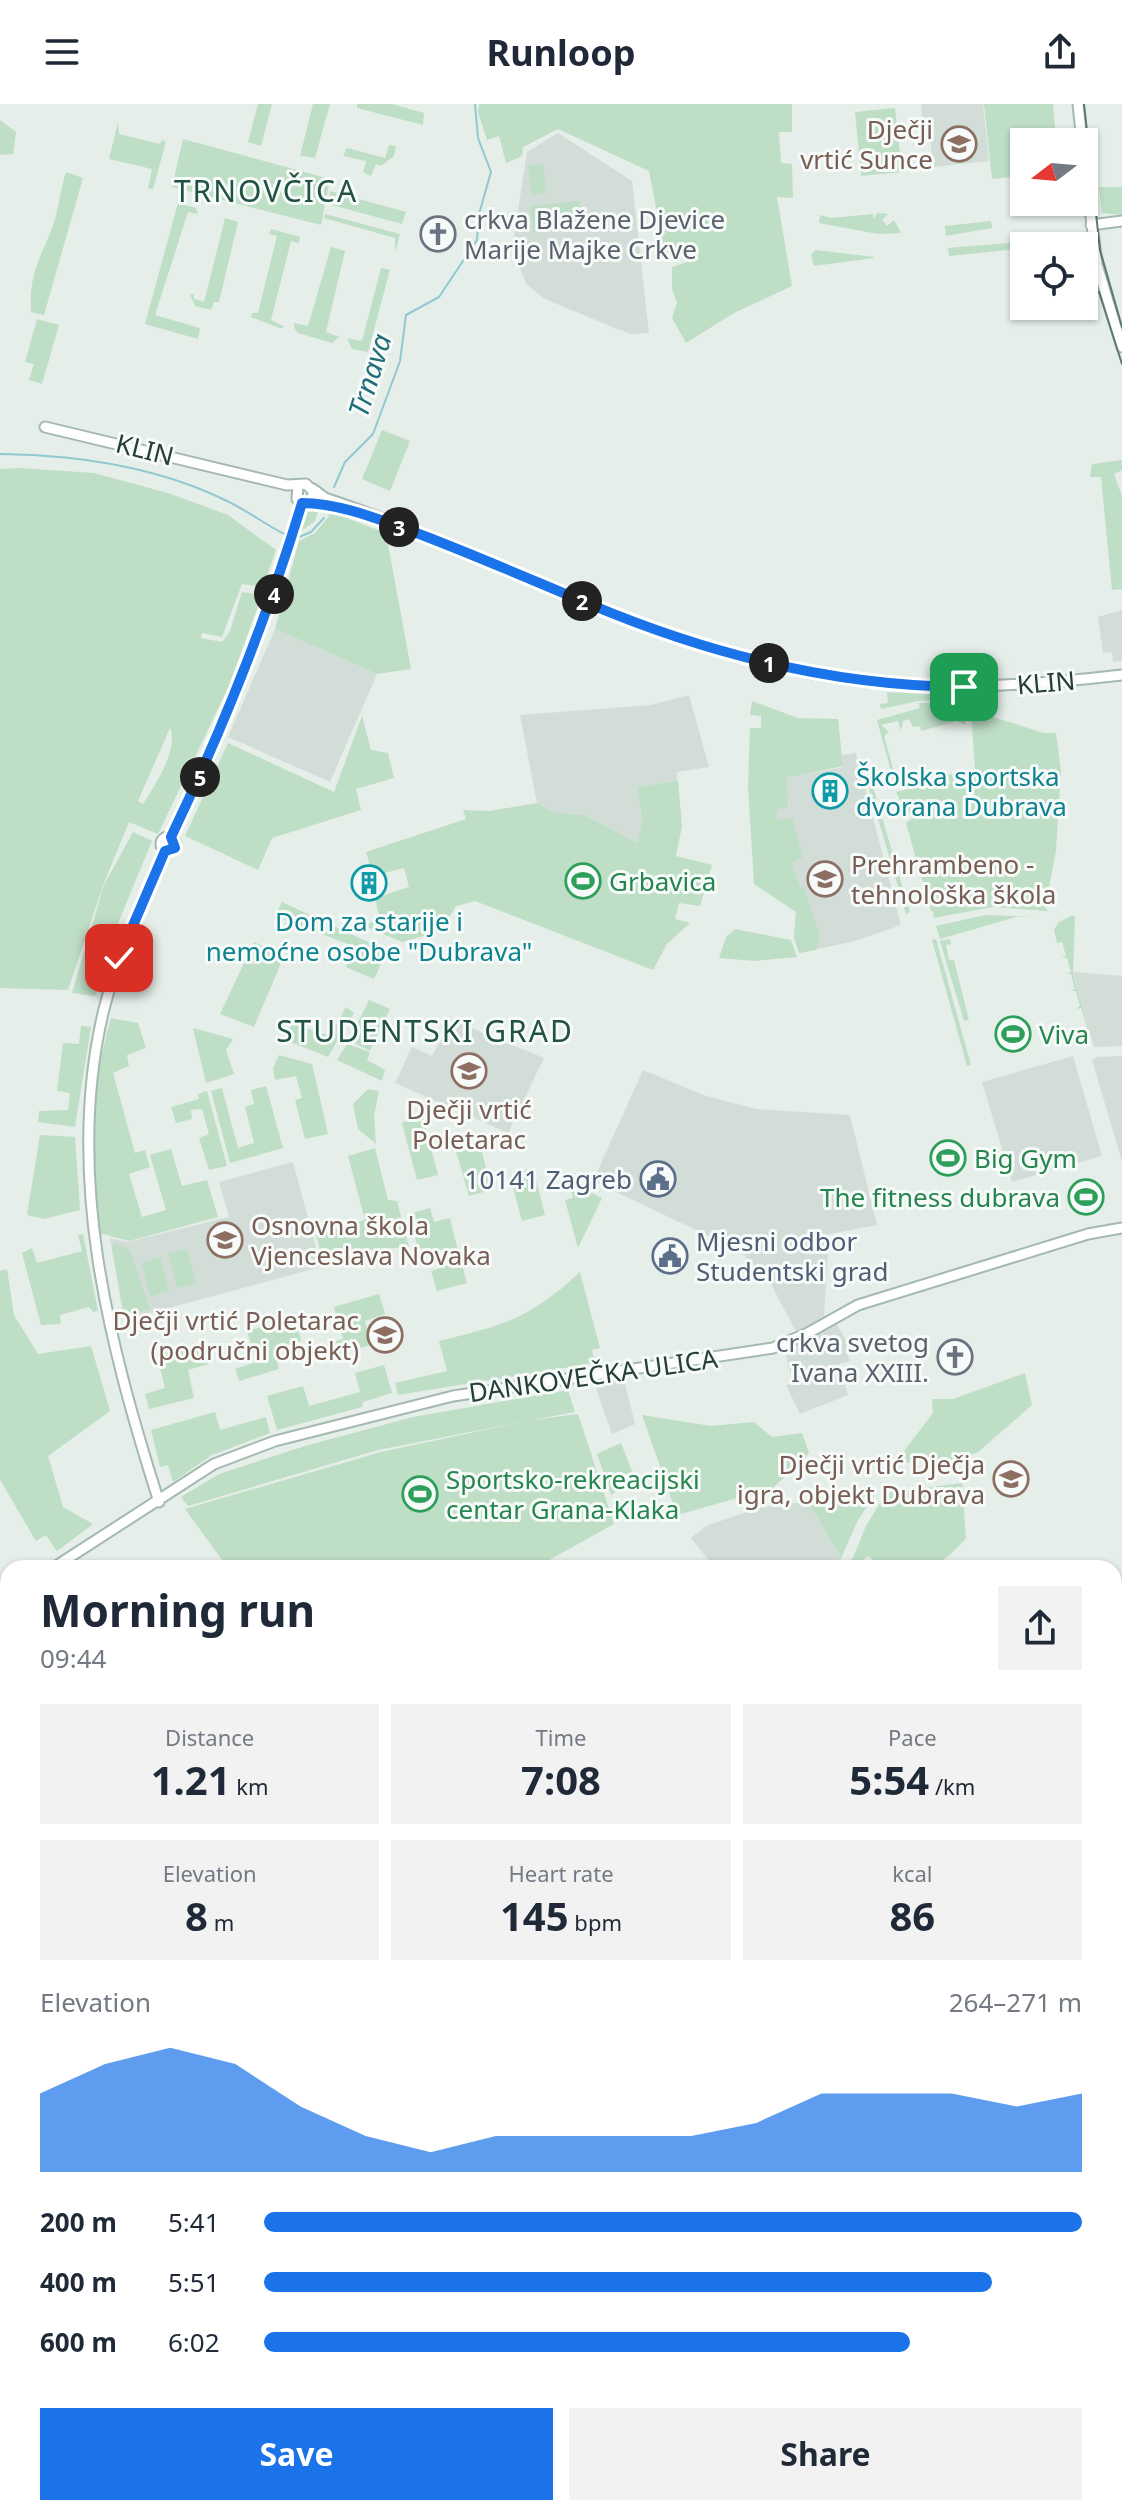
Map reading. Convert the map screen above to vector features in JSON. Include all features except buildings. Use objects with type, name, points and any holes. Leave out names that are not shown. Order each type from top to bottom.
[{"type":"street","points":[[1078,104],[1081,128]]},
{"type":"street","points":[[1090,216],[1101,282],[1122,347]]},
{"type":"street","points":[[1091,225],[1122,221]]},
{"type":"street","name":"KLIN","points":[[45,427],[244,475],[301,497],[374,518]]},
{"type":"street","name":"KLIN","points":[[301,497],[306,484],[322,497],[630,620],[812,673],[952,687],[1122,675]]},
{"type":"street","points":[[159,1502],[122,1372],[92,1218],[87,1133],[93,1065],[107,999],[125,941],[165,851],[175,848],[171,837],[241,683],[290,544],[301,497],[313,489]]},
{"type":"street","name":"DANKOVEČKA ULICA","points":[[71,1560],[229,1456],[290,1437],[453,1396],[773,1348],[866,1302],[1088,1234],[1122,1228]]},
{"type":"shaded area","name":"Dječji vrtić Sunce","points":[[921,104],[983,104],[989,161],[933,167],[929,127],[923,127]]},
{"type":"shaded area","points":[[558,133],[632,181],[649,333],[631,334],[610,326],[545,299],[527,285],[512,249],[527,152]]},
{"type":"shaded area","points":[[1122,610],[1122,661],[1113,662],[1112,652],[1103,653],[1098,617]]},
{"type":"shaded area","points":[[275,629],[377,674],[330,782],[228,737]]},
{"type":"shaded area","points":[[689,695],[709,767],[677,772],[677,780],[637,787],[642,820],[639,844],[584,815],[553,812],[537,803],[520,715],[651,705]]},
{"type":"shaded area","points":[[856,753],[901,925],[855,941],[799,953],[794,937],[796,912],[773,894],[777,809],[789,804],[785,789],[787,778],[843,767],[842,755]]},
{"type":"shaded area","points":[[1073,972],[1122,976],[1122,1046],[1094,1047]]},
{"type":"shaded area","name":"Dječji vrtić Poletarac","points":[[452,1020],[544,1058],[508,1133],[395,1083],[412,1047],[432,1056]]},
{"type":"shaded area","points":[[1073,1056],[1102,1156],[1012,1182],[982,1082]]},
{"type":"shaded area","points":[[1122,1056],[1122,1161],[1092,1060],[1096,1057]]},
{"type":"shaded area","points":[[643,1070],[706,1096],[756,1109],[850,1115],[877,1225],[829,1234],[824,1318],[804,1330],[795,1330],[769,1280],[740,1251],[593,1181]]},
{"type":"shaded area","name":"Osnovna škola Vjenceslava Novaka","points":[[293,1162],[321,1267],[124,1320],[110,1238],[127,1242],[229,1217],[219,1182]]},
{"type":"shaded area","points":[[835,1322],[851,1348],[846,1351],[850,1361],[839,1364],[848,1395],[800,1414],[786,1385],[793,1382],[784,1349]]},
{"type":"shaded area","points":[[623,1376],[635,1424],[612,1434],[593,1380]]},
{"type":"shaded area","points":[[787,1503],[809,1503],[841,1558],[709,1560],[691,1538],[706,1526],[755,1509]]},
{"type":"green space","points":[[258,104],[272,104],[261,146],[248,142]]},
{"type":"green space","points":[[313,104],[330,104],[315,158],[300,156]]},
{"type":"green space","points":[[357,104],[392,104],[424,113],[423,125],[357,108]]},
{"type":"green space","points":[[479,104],[792,104],[792,132],[779,132],[781,163],[792,164],[793,198],[777,197],[792,286],[734,313],[686,343],[672,318],[677,303],[672,289],[672,267],[687,262],[686,251],[665,255],[649,171],[558,129],[523,147],[522,156],[506,163],[499,136],[487,140],[478,112]]},
{"type":"green space","points":[[984,104],[1053,104],[1055,128],[1010,128],[1010,177],[992,179]]},
{"type":"green space","points":[[895,108],[902,172],[861,176],[855,112]]},
{"type":"green space","points":[[0,120],[16,132],[13,154],[0,155]]},
{"type":"green space","points":[[118,122],[119,134],[160,144],[162,140],[166,142],[153,189],[148,188],[152,169],[109,159]]},
{"type":"green space","points":[[183,139],[330,179],[321,225],[172,187]]},
{"type":"green space","points":[[389,145],[396,146],[394,156],[381,166],[376,164],[371,176],[363,172],[366,161],[343,156],[347,148],[385,158]]},
{"type":"green space","points":[[543,164],[546,193],[531,195],[528,166]]},
{"type":"green space","points":[[66,172],[83,178],[44,315],[31,312],[32,287]]},
{"type":"green space","points":[[1099,187],[1122,187],[1122,215],[1102,213]]},
{"type":"green space","points":[[330,191],[406,212],[402,224],[328,204]]},
{"type":"green space","points":[[580,201],[582,228],[533,233],[530,206]]},
{"type":"green space","points":[[178,203],[196,208],[198,214],[188,212],[155,315],[200,328],[198,339],[145,324]]},
{"type":"green space","points":[[877,213],[888,214],[882,220],[887,226],[894,220],[901,233],[878,234],[819,223],[820,215],[831,218],[873,214],[874,219]]},
{"type":"green space","points":[[325,214],[400,234],[395,253],[395,238],[324,218]]},
{"type":"green space","points":[[225,218],[238,222],[219,302],[214,302],[211,310],[195,306],[190,294],[204,302]]},
{"type":"green space","points":[[991,221],[992,228],[946,236],[945,226]]},
{"type":"green space","points":[[271,229],[300,237],[299,243],[291,241],[271,320],[285,327],[280,328],[251,317],[252,313],[258,313],[277,236],[269,234]]},
{"type":"green space","points":[[1010,243],[1010,250],[949,256],[948,248]]},
{"type":"green space","points":[[331,247],[345,251],[326,332],[339,337],[332,343],[298,333],[294,327],[294,323],[308,326]]},
{"type":"green space","points":[[816,250],[874,258],[814,266],[811,255]]},
{"type":"green space","points":[[381,268],[390,270],[368,352],[352,349],[347,338],[362,341]]},
{"type":"green space","points":[[37,319],[59,325],[42,384],[29,380],[34,364],[25,362]]},
{"type":"green space","points":[[382,430],[410,441],[390,491],[362,479]]},
{"type":"green space","points":[[1122,460],[1122,470],[1114,474],[1122,496],[1122,589],[1112,590],[1101,477],[1090,477],[1092,464]]},
{"type":"green space","points":[[0,469],[94,473],[168,493],[228,515],[276,550],[263,587],[242,584],[222,637],[202,633],[201,638],[222,642],[230,631],[242,592],[262,595],[228,688],[158,834],[129,822],[104,883],[68,990],[0,988]],"holes":[[[170,728],[169,756],[143,804],[138,801]]]},
{"type":"green space","points":[[317,507],[386,533],[411,669],[377,674],[275,629],[299,541],[315,533],[330,515],[318,511],[315,521],[300,532],[308,510]]},
{"type":"green space","points":[[887,692],[950,695],[958,699],[918,701],[881,709],[880,704],[888,703]]},
{"type":"green space","points":[[752,701],[798,718],[838,719],[843,766],[787,778],[788,806],[777,810],[777,820],[792,818],[803,857],[792,863],[800,887],[804,886],[820,937],[816,950],[799,953],[794,937],[796,912],[754,884],[748,786],[750,728],[761,728],[761,716],[750,715]]},
{"type":"green space","points":[[955,702],[960,705],[966,725],[957,721],[921,731],[920,726],[913,727],[909,719],[903,721],[901,731],[898,721],[881,725],[889,732],[884,736],[894,772],[899,771],[899,783],[894,782],[877,720],[920,708],[919,703]]},
{"type":"green space","points":[[971,710],[1044,733],[1056,733],[1061,771],[1056,851],[1045,908],[1049,911],[993,907],[933,918],[934,912],[931,911],[906,823],[914,817],[912,813],[906,814],[896,792],[921,786],[923,790],[939,778],[942,786],[950,783],[948,775],[975,769]]},
{"type":"green space","points":[[362,716],[371,750],[388,753],[394,778],[356,789],[361,810],[272,838],[258,870],[185,836],[228,743],[334,792]]},
{"type":"green space","points":[[678,780],[682,826],[676,856],[712,865],[700,906],[679,903],[675,919],[690,923],[667,944],[653,970],[475,901],[456,906],[441,931],[402,942],[362,925],[380,920],[375,898],[409,887],[404,868],[373,876],[366,852],[466,819],[463,810],[490,811],[537,803],[553,812],[584,815],[638,843],[642,820],[637,787]]},
{"type":"green space","points":[[871,780],[910,912],[906,914],[867,781]]},
{"type":"green space","points":[[133,832],[152,841],[112,938],[95,996],[72,993],[104,885]]},
{"type":"green space","points":[[282,902],[387,951],[374,979],[346,967],[353,946],[275,916]]},
{"type":"green space","points":[[986,915],[1035,917],[1016,917],[940,939],[936,926]]},
{"type":"green space","points":[[1075,916],[1073,974],[1089,1030],[1084,1031],[1087,1027],[1081,1008],[1076,1009],[1080,1006],[1076,991],[1071,991],[1075,989],[1071,974],[1066,974],[1071,972],[1067,958],[1061,957],[1066,956],[1062,942],[1057,943],[1054,930],[1059,922]]},
{"type":"green space","points":[[735,929],[791,940],[797,957],[754,961],[719,958],[726,937]]},
{"type":"green space","points":[[936,939],[971,1065],[967,1066],[932,940]]},
{"type":"green space","points":[[950,939],[951,944],[946,945],[949,960],[954,960],[969,1020],[964,1021],[940,941]]},
{"type":"green space","points":[[254,942],[284,956],[254,1027],[220,1014]]},
{"type":"green space","points":[[369,1000],[390,1009],[370,1051],[349,1040]]},
{"type":"green space","points":[[346,1007],[354,1013],[328,1057],[285,1040],[291,1023],[330,1036]]},
{"type":"green space","points":[[111,1018],[138,1023],[146,1048],[127,1055],[129,1066],[113,1073],[135,1153],[145,1150],[150,1167],[129,1174],[142,1217],[166,1210],[150,1155],[171,1149],[182,1186],[207,1180],[218,1217],[129,1241],[99,1233],[93,1125],[99,1071]]},
{"type":"green space","points":[[81,1026],[91,1027],[75,1127],[38,1122],[39,1111],[68,1110],[70,1093],[57,1091],[63,1043],[79,1044]]},
{"type":"green space","points":[[193,1028],[233,1039],[226,1050],[234,1074],[206,1083]]},
{"type":"green space","points":[[347,1044],[370,1052],[367,1060],[385,1070],[382,1081],[337,1060]]},
{"type":"green space","points":[[279,1055],[312,1064],[328,1134],[305,1139],[295,1100],[302,1098],[296,1076],[275,1080],[273,1068]]},
{"type":"green space","points":[[266,1086],[283,1148],[230,1163],[211,1091],[222,1088],[238,1148],[254,1143],[245,1107],[254,1104],[251,1090]]},
{"type":"green space","points":[[368,1089],[379,1091],[374,1116],[376,1144],[358,1129],[353,1104]]},
{"type":"green space","points":[[207,1091],[227,1166],[209,1170],[199,1138],[209,1134],[202,1109],[191,1110],[192,1119],[176,1123],[171,1107],[199,1099],[198,1094]]},
{"type":"green space","points":[[422,1114],[438,1175],[417,1180],[402,1123]]},
{"type":"green space","points":[[40,1135],[75,1137],[80,1210],[44,1219],[27,1215]]},
{"type":"green space","points":[[480,1143],[491,1190],[469,1196],[456,1151]]},
{"type":"green space","points":[[375,1148],[388,1200],[397,1201],[409,1247],[366,1250],[324,1263],[316,1235],[365,1220],[348,1156]]},
{"type":"green space","points":[[533,1168],[545,1215],[522,1221],[510,1176]]},
{"type":"green space","points":[[569,1181],[602,1198],[578,1248],[565,1200],[573,1198]]},
{"type":"green space","points":[[430,1208],[434,1222],[450,1218],[458,1251],[418,1248],[409,1214]]},
{"type":"green space","points":[[83,1234],[98,1311],[93,1312],[89,1307],[60,1315],[61,1324],[41,1325],[22,1253],[32,1248],[37,1263],[82,1251],[78,1235]]},
{"type":"green space","points":[[114,1243],[129,1249],[150,1309],[125,1316],[112,1250]]},
{"type":"green space","points":[[187,1249],[196,1283],[177,1288],[168,1254]]},
{"type":"green space","points":[[160,1257],[169,1291],[150,1297],[142,1263]]},
{"type":"green space","points":[[461,1261],[467,1283],[437,1291],[431,1271]]},
{"type":"green space","points":[[7,1269],[14,1315],[38,1354],[91,1346],[110,1411],[48,1456],[63,1507],[93,1524],[57,1551],[46,1535],[36,1541],[0,1480],[0,1271]]},
{"type":"green space","points":[[580,1272],[600,1348],[592,1350],[595,1363],[398,1395],[395,1383],[447,1371],[439,1341],[515,1318],[546,1300]]},
{"type":"green space","points":[[379,1294],[385,1314],[365,1321],[371,1345],[327,1357],[324,1345],[343,1339],[334,1307]]},
{"type":"green space","points":[[295,1318],[301,1341],[274,1349],[279,1369],[239,1381],[235,1369],[256,1362],[247,1331]]},
{"type":"green space","points":[[203,1343],[208,1364],[188,1370],[194,1398],[149,1409],[145,1394],[165,1388],[157,1355]]},
{"type":"green space","points":[[384,1365],[392,1393],[363,1402],[362,1407],[277,1430],[267,1396],[303,1386],[309,1406],[360,1392],[355,1373]]},
{"type":"green space","points":[[1025,1373],[1032,1405],[978,1452],[961,1459],[895,1463],[933,1413],[932,1399],[953,1399]]},
{"type":"green space","name":"Sportsko-rekreacijski centar Grana-Klaka","points":[[568,1390],[575,1412],[532,1420],[578,1414],[614,1524],[549,1560],[222,1560],[185,1509],[381,1452],[526,1421],[378,1450],[188,1506],[181,1497],[219,1474],[305,1446],[413,1417]]},
{"type":"green space","points":[[215,1412],[220,1430],[266,1417],[270,1433],[212,1455],[173,1482],[168,1465],[160,1467],[151,1430]]},
{"type":"green space","points":[[642,1415],[711,1426],[754,1422],[772,1437],[802,1433],[809,1453],[773,1488],[677,1515]]},
{"type":"green space","points":[[621,1443],[635,1479],[611,1495],[597,1454]]},
{"type":"green space","points":[[962,1483],[966,1538],[943,1560],[872,1560],[869,1556],[863,1560],[852,1560],[866,1526],[886,1493]]},
{"type":"green space","points":[[877,1492],[858,1520],[841,1558],[809,1503]]},
{"type":"waterway","name":"Trnava","points":[[334,487],[345,462],[373,434],[400,361],[406,315],[439,297],[477,240],[479,214],[491,172],[478,138],[475,104]]},
{"type":"waterway","name":"Trnava","points":[[0,454],[87,460],[145,471],[227,501],[286,535]]},
{"type":"waterway","name":"Trnava","points":[[299,537],[311,532],[324,518]]},
{"type":"tram line","points":[[1084,104],[1100,250],[1122,327]]},
{"type":"tram line","points":[[1099,292],[1122,364]]},
{"type":"place","name":"Dječji vrtić Sunce","points":[[959,144]]},
{"type":"place","name":"crkva Blažene Djevice Marije Majke Crkve","points":[[438,234]]},
{"type":"place","name":"Školska sportska dvorana Dubrava","points":[[830,791]]},
{"type":"place","name":"Prehrambeno - tehnološka škola","points":[[825,879]]},
{"type":"place","name":"Grbavica","points":[[583,881]]},
{"type":"place","name":"Dom za starije i nemoćne osobe \"Dubrava\"","points":[[369,883]]},
{"type":"place","name":"Viva","points":[[1013,1034]]},
{"type":"place","name":"Dječji vrtić Poletarac","points":[[469,1071]]},
{"type":"place","name":"Big Gym","points":[[948,1158]]},
{"type":"place","name":"10141 Zagreb","points":[[658,1179]]},
{"type":"place","name":"The fitness dubrava","points":[[1086,1197]]},
{"type":"place","name":"Osnovna škola Vjenceslava Novaka","points":[[225,1240]]},
{"type":"place","name":"Mjesni odbor Studentski grad","points":[[670,1256]]},
{"type":"place","name":"Dječji vrtić Poletarac (područni objekt)","points":[[385,1335]]},
{"type":"place","name":"crkva svetog Ivana XXIII.","points":[[955,1357]]},
{"type":"place","name":"Dječji vrtić Dječja igra, objekt Dubrava","points":[[1011,1479]]},
{"type":"place","name":"Sportsko-rekreacijski centar Grana-Klaka","points":[[420,1494]]},
{"type":"district","name":"TRNOVČICA","points":[[266,190]]},
{"type":"district","name":"STUDENTSKI GRAD","points":[[425,1030]]},
{"type":"route","points":[[119,958],[165,851],[175,848],[171,837],[241,683],[276,588],[302,503],[317,502],[374,518],[517,572],[630,620],[747,657],[827,676],[913,686],[964,687]]}]
